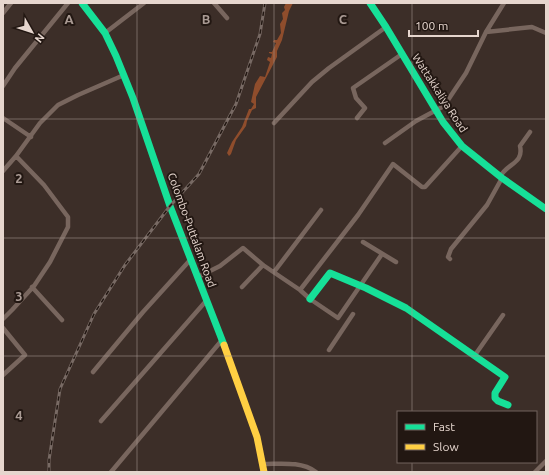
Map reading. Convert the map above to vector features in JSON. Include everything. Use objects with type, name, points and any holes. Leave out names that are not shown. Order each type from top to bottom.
[{"type":"main road","name":"Colombo-Puttalam Road","points":[[82,3],[106,33],[133,98],[170,206],[222,340],[257,437],[264,472]]},
{"type":"main road","name":"Wattakkaliya Road","points":[[370,3],[386,26],[443,122],[462,146],[501,177],[546,209]]},
{"type":"main road","points":[[310,299],[330,273],[406,308],[505,377],[495,393],[495,398],[498,401],[508,405]]},
{"type":"street","points":[[3,13],[11,3]]},
{"type":"street","points":[[3,86],[15,68],[68,3]]},
{"type":"street","points":[[106,33],[144,3]]},
{"type":"street","points":[[214,3],[227,18]]},
{"type":"street","points":[[385,143],[416,121],[444,106],[462,78],[486,32],[504,3]]},
{"type":"street","points":[[274,123],[312,82],[386,26]]},
{"type":"street","points":[[486,32],[532,27],[546,33]]},
{"type":"street","points":[[357,118],[365,108],[356,98],[353,88],[402,54]]},
{"type":"street","points":[[3,171],[31,137],[40,123],[58,105],[124,75]]},
{"type":"street","points":[[3,118],[31,137]]},
{"type":"street","points":[[450,259],[448,257],[451,250],[487,205],[502,173],[517,160],[521,154],[520,146],[530,132]]},
{"type":"street","points":[[300,290],[358,214],[393,164],[422,187],[425,187],[462,146]]},
{"type":"street","points":[[3,319],[34,286],[50,262],[68,227],[68,217],[44,185],[16,156]]},
{"type":"street","points":[[274,272],[321,210]]},
{"type":"street","points":[[363,242],[396,262]]},
{"type":"street","points":[[198,277],[220,266],[243,248],[310,299],[346,324]]},
{"type":"street","points":[[338,318],[382,254]]},
{"type":"street","points":[[92,372],[191,259]]},
{"type":"street","points":[[242,287],[263,264]]},
{"type":"street","points":[[32,287],[62,320]]},
{"type":"street","points":[[101,421],[206,301]]},
{"type":"street","points":[[329,350],[353,314]]},
{"type":"street","points":[[475,356],[503,315]]},
{"type":"street","points":[[3,328],[25,355],[3,375]]},
{"type":"street","points":[[111,472],[222,340]]},
{"type":"street","points":[[535,472],[546,461]]},
{"type":"street","points":[[263,464],[298,464],[310,468],[316,472]]},
{"type":"shaded area","points":[[286,3],[293,3],[289,11],[282,40],[277,51],[277,57],[256,97],[256,108],[252,110],[246,126],[236,140],[229,156],[227,153],[232,142],[242,127],[249,109],[251,109],[254,104],[251,102],[255,84],[260,76],[265,77],[270,62],[267,60],[268,57],[271,58],[272,54],[269,52],[272,52],[276,43],[273,42],[274,40],[277,40],[281,33],[280,24],[283,19],[282,13],[285,10],[284,7]]},
{"type":"railway","points":[[49,472],[49,460],[60,389],[94,314],[125,265],[170,206],[199,174],[236,104],[260,34],[265,3]]},
{"type":"traffic: fast","points":[[82,3],[105,33],[116,56],[133,98],[170,206],[224,345]]},
{"type":"traffic: fast","points":[[370,3],[443,122],[462,146],[502,178],[546,209]]},
{"type":"traffic: fast","points":[[310,299],[330,273],[366,288],[406,308],[505,377],[495,393],[495,398],[498,401],[508,405]]},
{"type":"traffic: slow","points":[[224,345],[257,437],[264,472]]}]
